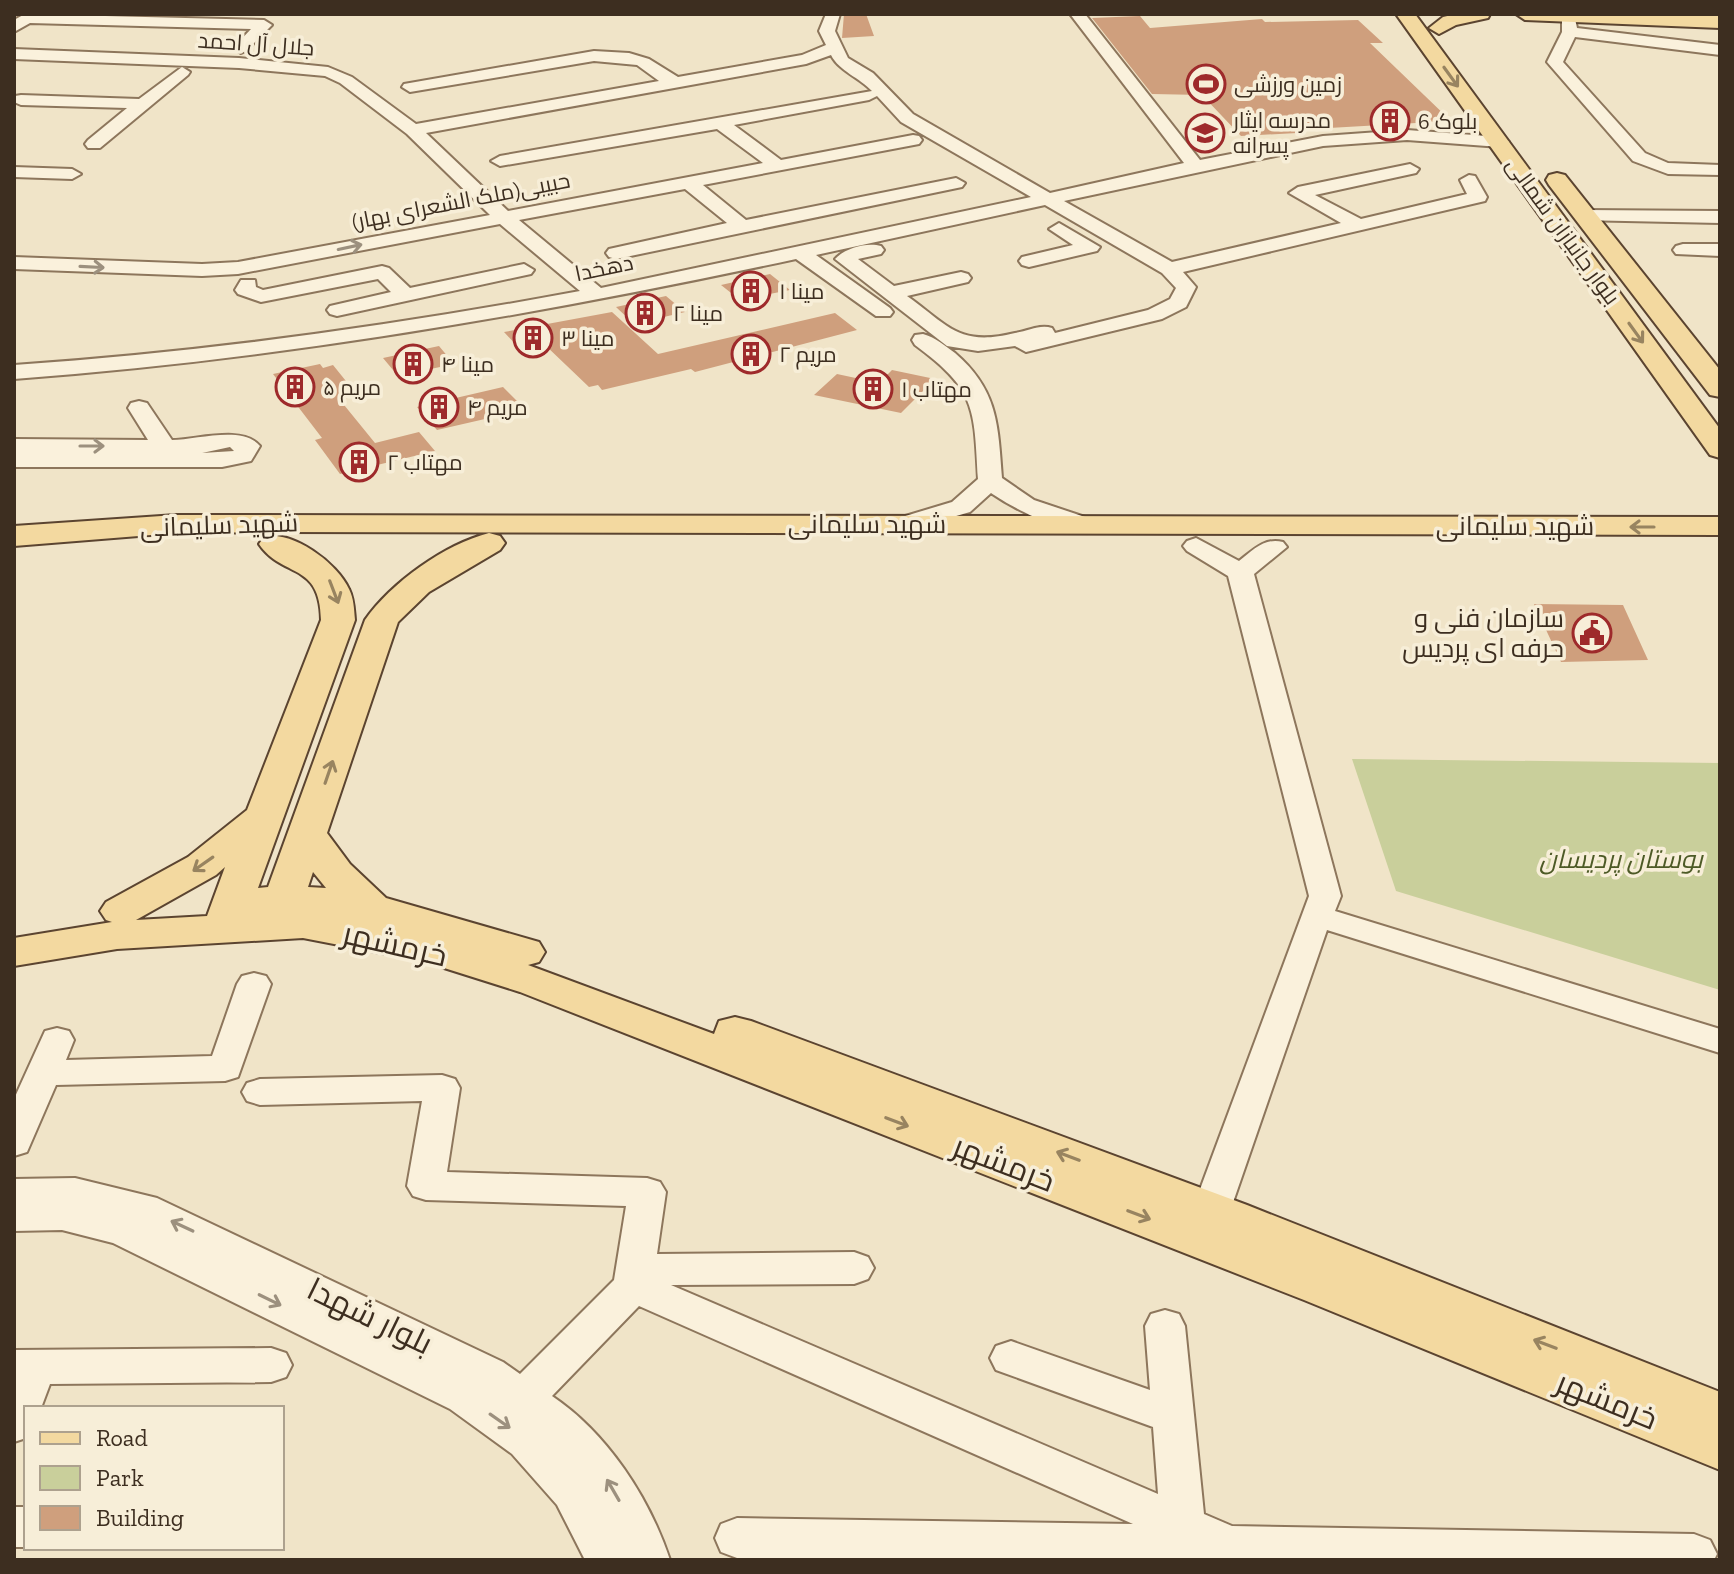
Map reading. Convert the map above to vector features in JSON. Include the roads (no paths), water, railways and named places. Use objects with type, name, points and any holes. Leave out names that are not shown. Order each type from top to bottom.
[{"type":"main road","points":[[1415,18],[1450,21],[1481,14]]},
{"type":"main road","points":[[1525,14],[1569,24],[1720,22]]},
{"type":"main road","points":[[1688,14],[1720,15]]},
{"type":"main road","name":"بلوار جانبازان شمالی","points":[[1415,18],[1527,141]]},
{"type":"main road","name":"بلوار جانبازان شمالی","points":[[1415,18],[1720,449]]},
{"type":"main road","name":"بلوار جانبازان شمالی","points":[[1546,166],[1720,389]]},
{"type":"main road","name":"شهید سلیمانی","points":[[14,536],[176,524],[283,523],[1720,526]]},
{"type":"main road","points":[[280,911],[382,620],[397,598],[423,578],[489,543]]},
{"type":"main road","name":"شهید سلیمانی","points":[[14,556],[169,545],[489,543],[1720,549]]},
{"type":"main road","points":[[227,915],[338,620],[339,600],[329,579],[275,544]]},
{"type":"main road","points":[[121,911],[202,866],[264,816]]},
{"type":"main road","points":[[308,834],[346,888],[373,908]]},
{"type":"main road","name":"خرمشهر","points":[[14,952],[333,900],[416,917],[550,960],[1211,1211],[1720,1416]]},
{"type":"main road","name":"خرمشهر","points":[[14,928],[121,911],[227,915]]},
{"type":"main road","name":"خرمشهر","points":[[280,911],[315,926],[427,948],[535,982],[1322,1286],[1720,1447]]},
{"type":"street","points":[[833,14],[827,31],[838,54],[867,76],[907,118],[1169,269],[1186,287],[1179,303],[1155,315],[1079,329],[997,344],[971,346],[955,341],[845,259],[850,255],[1036,215],[1161,286],[1157,302],[1133,311],[1079,329],[1026,346]]},
{"type":"street","points":[[1077,14],[1196,167]]},
{"type":"street","points":[[25,20],[58,16],[156,21],[216,18],[264,25],[241,48]]},
{"type":"street","points":[[180,51],[216,18]]},
{"type":"street","points":[[17,103],[49,78],[100,20]]},
{"type":"street","points":[[120,49],[156,21]]},
{"type":"street","points":[[1720,50],[1569,24],[1555,62],[1639,157],[1652,165],[1675,170],[1720,170]]},
{"type":"street","name":"جلال آل احمد","points":[[14,54],[71,51],[328,72],[346,80],[413,130],[503,217],[596,294]]},
{"type":"street","points":[[413,130],[838,54]]},
{"type":"street","points":[[410,87],[594,56],[643,62],[669,80],[678,82]]},
{"type":"street","points":[[94,144],[182,72]]},
{"type":"street","points":[[500,161],[869,95]]},
{"type":"street","points":[[17,103],[142,104]]},
{"type":"street","points":[[720,123],[778,166]]},
{"type":"street","points":[[566,126],[591,145]]},
{"type":"street","name":"دهخدا","points":[[14,372],[164,363],[361,337],[505,313],[1299,146],[1359,137],[1436,136],[1500,142]]},
{"type":"street","name":"حبیبی(ملک الشعرای بهار)","points":[[14,263],[160,270],[238,268],[913,140]]},
{"type":"street","points":[[1361,226],[1298,193],[1410,169]]},
{"type":"street","points":[[14,172],[72,174]]},
{"type":"street","points":[[1169,269],[1478,197],[1469,180]]},
{"type":"street","points":[[689,183],[742,226]]},
{"type":"street","points":[[616,253],[956,183]]},
{"type":"street","points":[[1327,187],[1390,219]]},
{"type":"street","points":[[1585,216],[1720,217]]},
{"type":"street","points":[[1029,261],[1090,247]]},
{"type":"street","points":[[1683,250],[1720,250]]},
{"type":"street","points":[[800,253],[952,360],[973,382],[985,406],[990,481]]},
{"type":"street","points":[[337,310],[524,270]]},
{"type":"street","points":[[248,284],[245,290],[261,296],[382,272],[405,295]]},
{"type":"street","points":[[891,293],[961,278]]},
{"type":"street","points":[[315,285],[361,337]]},
{"type":"street","points":[[139,408],[164,446]]},
{"type":"street","points":[[14,446],[196,447],[232,440],[248,446],[243,456],[222,460],[14,460]]},
{"type":"street","points":[[901,525],[961,507],[990,481]]},
{"type":"street","points":[[990,481],[1025,505],[1085,525]]},
{"type":"street","points":[[1196,546],[1240,572],[1325,896],[1211,1211]]},
{"type":"street","points":[[1240,572],[1274,547]]},
{"type":"street","points":[[1316,916],[1720,1041]]},
{"type":"street","points":[[43,1073],[225,1068],[254,984]]},
{"type":"street","points":[[14,1142],[57,1040]]},
{"type":"street","points":[[260,1092],[442,1088],[426,1186],[647,1192],[635,1278],[523,1398]]},
{"type":"street","name":"بلوار شهدا","points":[[14,1193],[75,1192],[143,1208],[215,1257],[465,1397],[527,1441],[572,1491],[609,1560]]},
{"type":"street","name":"بلوار شهدا","points":[[14,1216],[62,1215],[215,1257],[488,1374],[553,1419],[603,1473],[640,1538],[647,1560]]},
{"type":"street","points":[[635,1278],[854,1268]]},
{"type":"street","points":[[635,1278],[1183,1525],[1231,1553]]},
{"type":"street","points":[[1165,1326],[1183,1525]]},
{"type":"street","points":[[1011,1358],[1173,1416]]},
{"type":"street","points":[[14,1424],[25,1367],[271,1365]]},
{"type":"street","points":[[737,1538],[1231,1553],[1694,1554]]},
{"type":"place","name":"زمین ورزشی","points":[[1206,84]]},
{"type":"place","name":"بلوک 6","points":[[1390,121]]},
{"type":"place","name":"مدرسه ایثار پسرانه","points":[[1205,133]]},
{"type":"place","name":"مینا ۱","points":[[751,291]]},
{"type":"place","name":"مینا ۲","points":[[645,313]]},
{"type":"place","name":"مینا ۳","points":[[533,338]]},
{"type":"place","name":"مریم ۲","points":[[751,354]]},
{"type":"place","name":"مینا ۴","points":[[413,364]]},
{"type":"place","name":"مریم ۵","points":[[295,387]]},
{"type":"place","name":"مهتاب ۱","points":[[873,389]]},
{"type":"place","name":"مریم ۴","points":[[439,407]]},
{"type":"place","name":"مهتاب ۲","points":[[359,462]]},
{"type":"place","name":"سازمان فنی و حرفه ای پردیس","points":[[1592,633]]},
{"type":"park label","name":"بوستان پردیسان","points":[[1621,859]]}]
